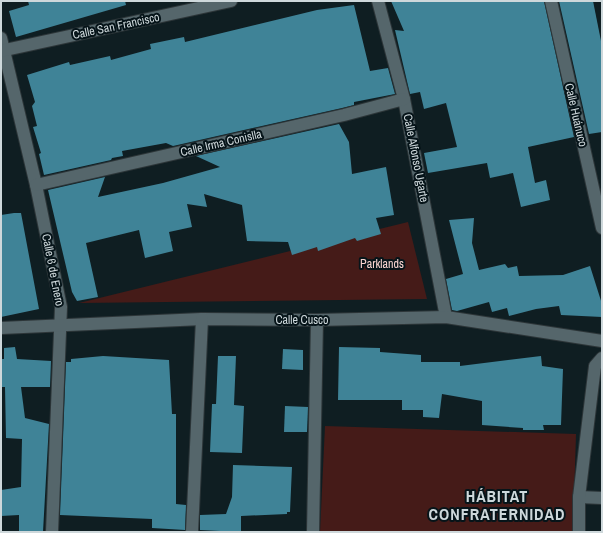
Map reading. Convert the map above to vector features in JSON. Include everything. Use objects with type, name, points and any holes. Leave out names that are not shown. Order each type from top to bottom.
[{"type":"street","name":"Calle San Francisco","points":[[3,50],[177,7],[231,1]]},
{"type":"street","name":"Calle Alfonso Ugarte","points":[[378,1],[404,99],[446,317]]},
{"type":"street","name":"Calle Huánuco","points":[[551,1],[602,228]]},
{"type":"street","name":"Calle 6 de Enero","points":[[1,38],[36,185],[61,307],[52,532]]},
{"type":"street","name":"Calle Irma Conislla","points":[[36,185],[344,115],[404,99]]},
{"type":"street","name":"Calle Cusco","points":[[1,328],[60,324],[202,319],[317,320],[446,317],[602,341]]},
{"type":"street","points":[[192,532],[202,319]]},
{"type":"street","points":[[313,532],[317,320]]},
{"type":"street","points":[[579,532],[579,497],[595,366],[602,358]]},
{"type":"street","points":[[579,497],[602,498]]},
{"type":"green space","name":"Parklands","points":[[408,222],[427,299],[79,303]]},
{"type":"green space","points":[[325,426],[576,434],[573,532],[320,532]]},
{"type":"building","points":[[28,1],[125,1],[126,5],[16,37],[9,11],[29,5]]},
{"type":"building","points":[[391,1],[544,1],[574,137],[528,147],[535,183],[546,180],[550,200],[521,207],[513,173],[490,178],[487,163],[428,173],[424,153],[457,147],[446,103],[424,109],[420,92],[410,94],[395,30],[404,31]]},
{"type":"building","points":[[559,1],[593,1],[602,46],[602,132],[589,134]]},
{"type":"building","points":[[354,5],[370,71],[388,68],[395,94],[354,102],[354,105],[342,108],[173,146],[166,143],[122,151],[123,156],[112,158],[111,160],[44,175],[39,154],[41,153],[33,127],[37,126],[32,106],[35,102],[27,75],[69,62],[70,65],[110,56],[111,60],[151,49],[150,44],[184,37],[185,42],[317,10]]},
{"type":"building","points":[[339,124],[349,142],[352,174],[386,167],[394,215],[376,218],[381,234],[357,241],[355,238],[318,251],[317,247],[292,255],[288,242],[247,241],[242,205],[204,194],[207,207],[187,204],[192,227],[169,232],[173,251],[145,258],[139,230],[86,243],[98,297],[77,301],[72,292],[48,190],[105,177],[98,197],[163,183],[220,167],[196,156]]},
{"type":"building","points":[[21,213],[39,309],[1,317],[1,215]]},
{"type":"building","points":[[474,218],[472,243],[479,270],[505,264],[508,268],[517,266],[519,276],[563,275],[590,266],[602,304],[602,317],[561,315],[559,306],[536,309],[509,316],[507,308],[492,312],[489,302],[457,311],[452,310],[446,279],[463,274],[449,220]]},
{"type":"building","points":[[15,347],[17,359],[51,361],[50,387],[21,387],[25,418],[49,424],[43,532],[19,532],[19,515],[1,516],[1,490],[21,487],[22,439],[6,438],[5,387],[1,387],[1,359],[4,359],[4,348]]},
{"type":"building","points":[[339,347],[380,348],[380,352],[421,355],[421,362],[460,362],[460,366],[541,356],[542,366],[563,369],[561,425],[543,425],[544,430],[523,430],[523,428],[482,425],[482,401],[442,394],[439,418],[423,417],[423,410],[402,410],[402,400],[338,400]]},
{"type":"building","points":[[283,349],[303,350],[303,370],[282,369]]},
{"type":"building","points":[[103,356],[169,360],[172,414],[176,414],[176,504],[186,505],[185,530],[152,528],[152,519],[60,515],[66,362],[71,362],[71,359]]},
{"type":"building","points":[[218,356],[236,356],[234,405],[244,406],[242,453],[210,452],[212,404],[216,404]]},
{"type":"building","points":[[285,406],[308,407],[307,432],[284,432]]},
{"type":"building","points":[[233,465],[292,467],[290,512],[287,512],[287,514],[241,516],[241,532],[200,530],[200,515],[226,514],[232,497]]},
{"type":"district","name":"HÁBITAT CONFRATERNIDAD","points":[[497,505]]}]
